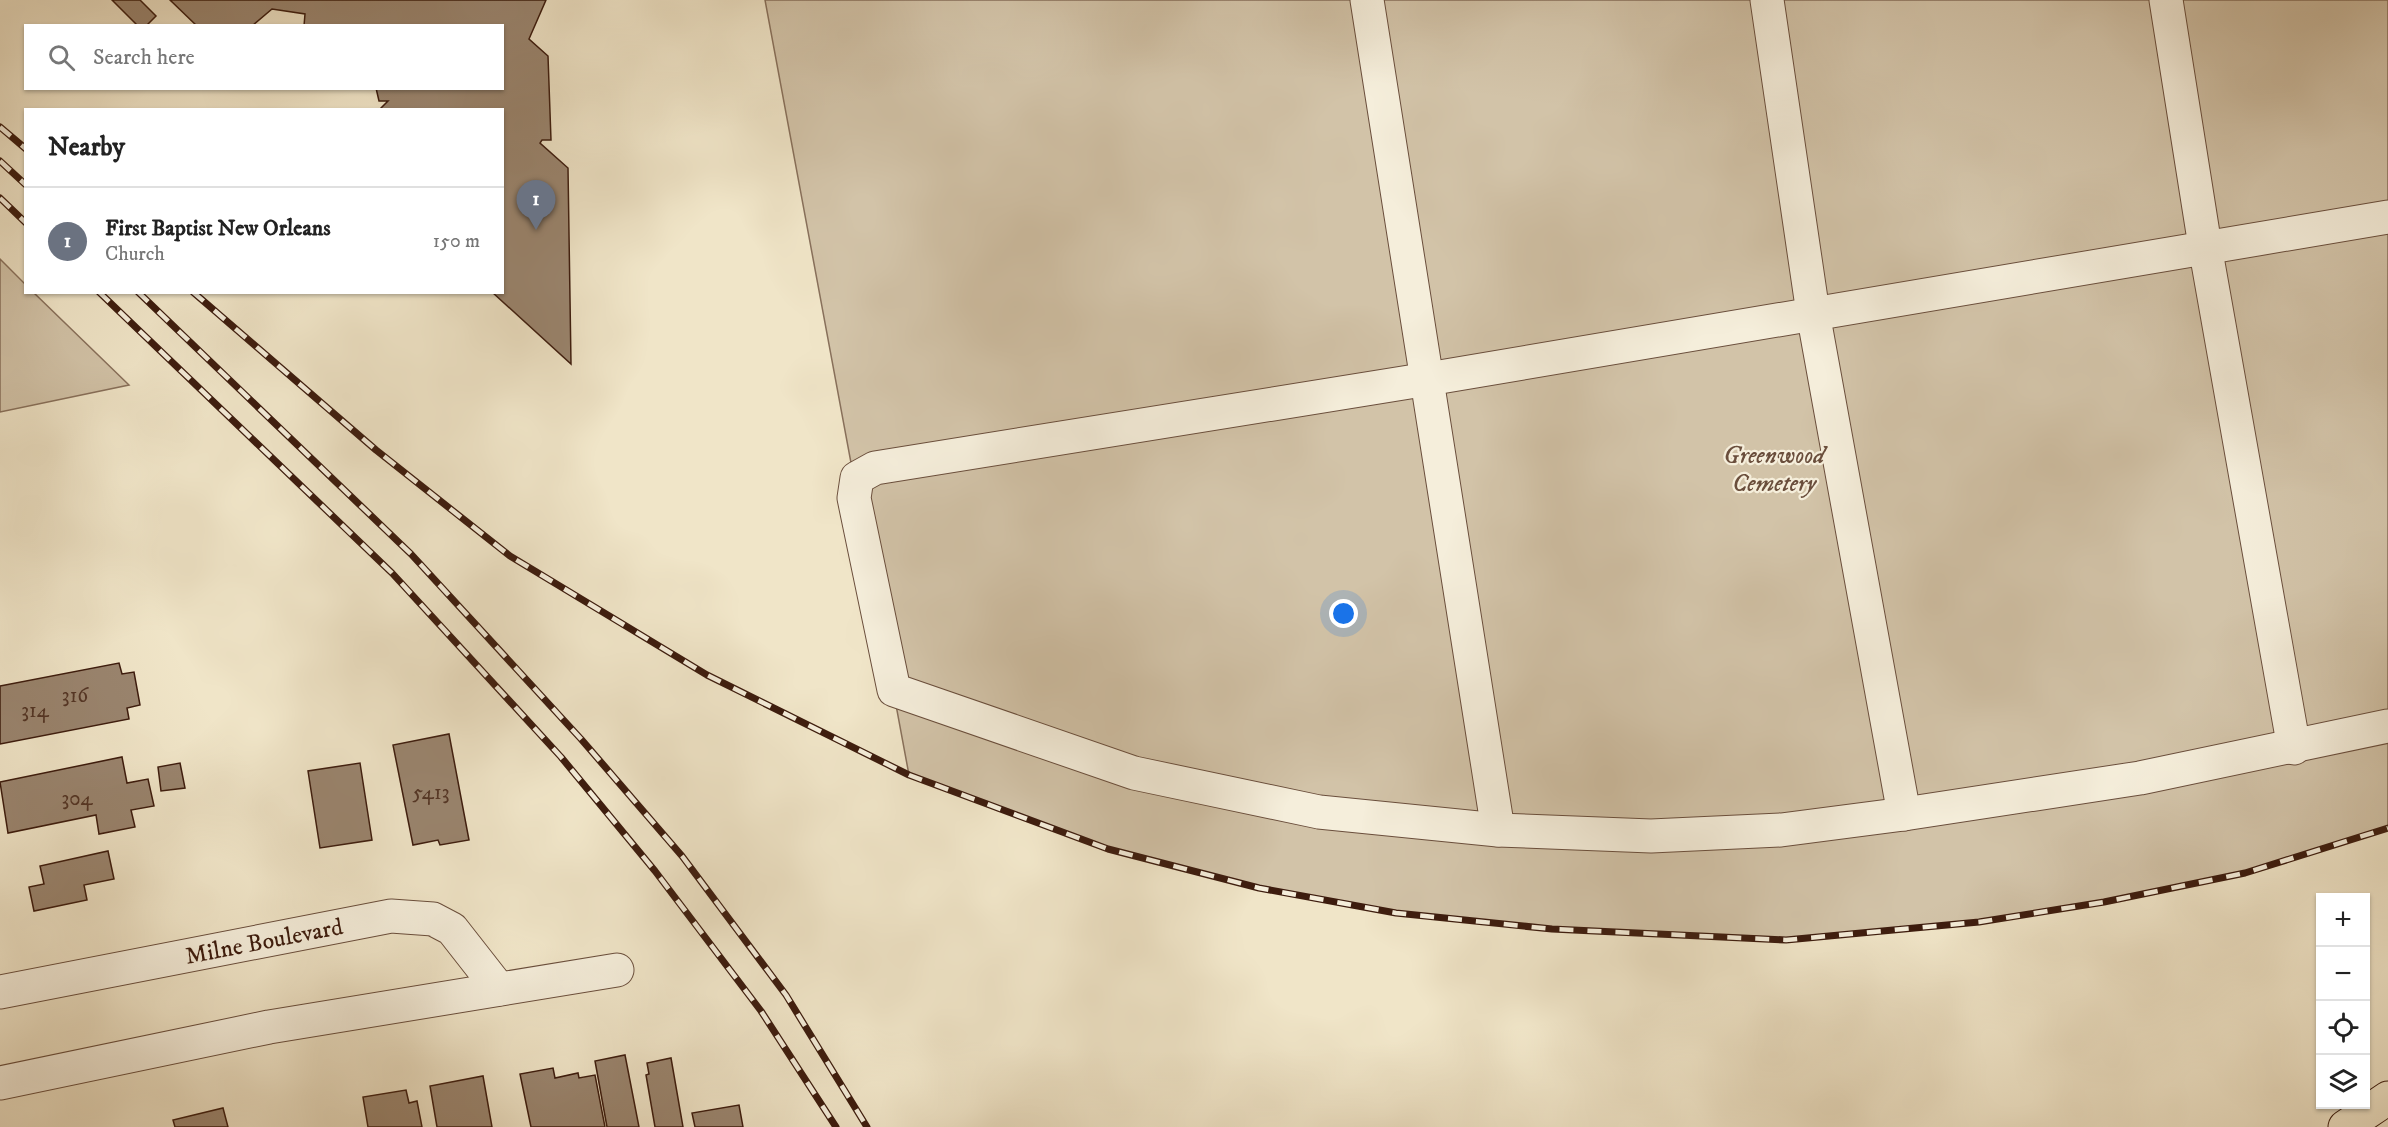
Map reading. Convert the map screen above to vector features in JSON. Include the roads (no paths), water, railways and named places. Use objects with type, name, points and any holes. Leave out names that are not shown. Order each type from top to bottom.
[{"type":"highway","points":[[2370,1092],[2388,1077]]},
{"type":"highway","points":[[2345,1127],[2388,1098]]},
{"type":"highway","points":[[2328,1127],[2349,1109]]},
{"type":"street","points":[[1367,0],[1498,830]]},
{"type":"street","points":[[1767,0],[1813,313],[1904,814]]},
{"type":"street","points":[[2166,0],[2205,246],[2294,748]]},
{"type":"street","points":[[2388,217],[2205,246],[1428,379],[875,468],[857,478],[854,498],[894,690],[1134,773],[1319,812],[1498,830],[1663,835],[1781,830],[2140,778],[2294,748],[2388,726]]},
{"type":"street","name":"Milne Boulevard","points":[[0,992],[391,916],[433,919],[452,929],[499,989]]},
{"type":"street","points":[[0,1083],[269,1027],[617,970]]},
{"type":"railway","points":[[0,127],[24,147]]},
{"type":"railway","points":[[0,161],[24,183]]},
{"type":"railway","points":[[0,198],[24,221]]},
{"type":"railway","points":[[101,294],[392,573],[561,757],[655,871],[761,1011],[836,1127]]},
{"type":"railway","points":[[140,294],[411,554],[581,739],[682,856],[786,995],[867,1127]]},
{"type":"railway","points":[[195,294],[376,450],[510,556],[707,675],[909,775],[1108,849],[1259,888],[1396,913],[1552,929],[1786,940],[1979,922],[2104,902],[2245,873],[2388,828]]},
{"type":"place","name":"First Baptist New Orleans","points":[[536,230]]},
{"type":"park label","name":"Greenwood Cemetery","points":[[1774,469]]}]
